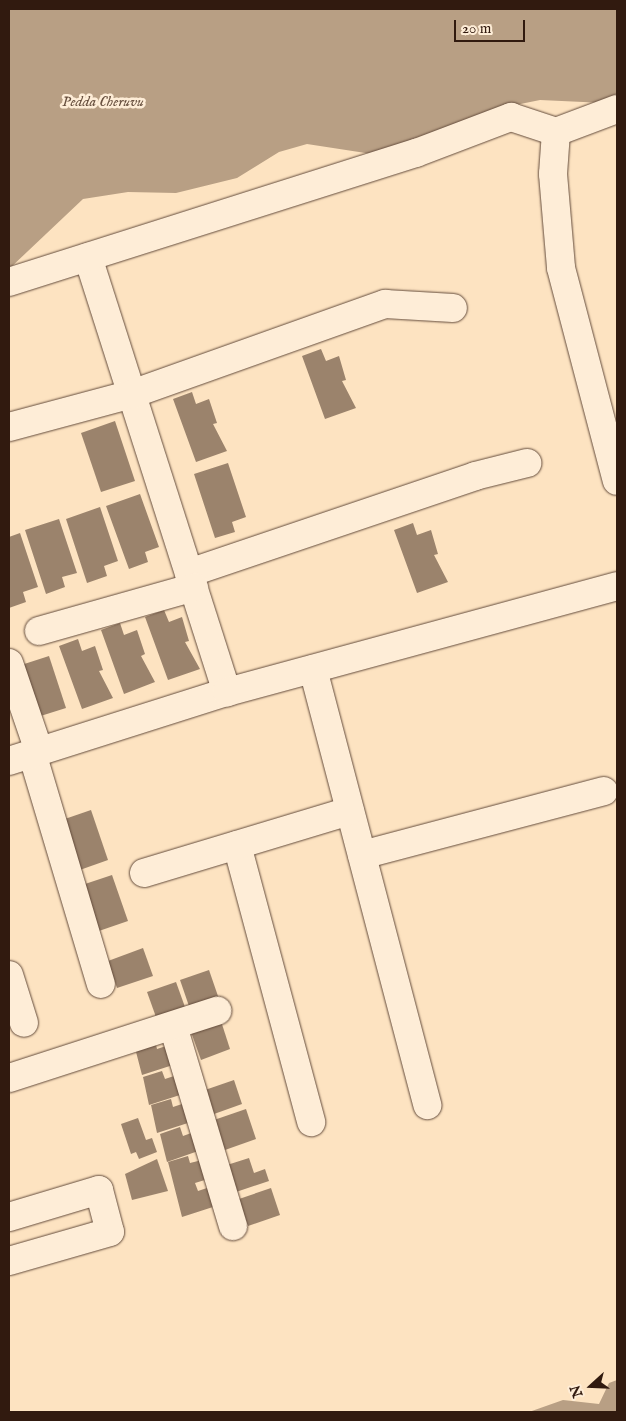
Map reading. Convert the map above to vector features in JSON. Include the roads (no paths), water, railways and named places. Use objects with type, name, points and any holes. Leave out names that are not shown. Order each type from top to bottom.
[{"type":"street","points":[[9,282],[416,153],[510,117],[556,132],[617,109]]},
{"type":"street","points":[[556,132],[553,174],[561,268],[617,481]]},
{"type":"street","points":[[88,257],[227,692]]},
{"type":"street","points":[[9,427],[132,394],[385,304],[453,308]]},
{"type":"street","points":[[39,631],[192,580],[475,476],[527,463]]},
{"type":"street","points":[[27,755],[227,692],[617,586]]},
{"type":"street","points":[[9,663],[27,755],[101,984]]},
{"type":"street","points":[[313,669],[427,1105]]},
{"type":"street","points":[[362,855],[604,791]]},
{"type":"street","points":[[144,873],[350,811]]},
{"type":"street","points":[[237,845],[311,1122]]},
{"type":"street","points":[[9,975],[24,1024]]},
{"type":"street","points":[[9,1078],[217,1012]]},
{"type":"street","points":[[173,1026],[233,1226]]},
{"type":"street","points":[[9,1217],[98,1190],[110,1232],[9,1261]]},
{"type":"water","name":"Pedda Cheruvu","points":[[9,9],[617,9],[617,100],[605,103],[540,100],[496,109],[372,154],[307,144],[279,152],[237,178],[176,193],[128,192],[83,199],[9,269]]},
{"type":"water","points":[[617,1380],[617,1412],[529,1412],[563,1400],[599,1404],[609,1383]]}]
